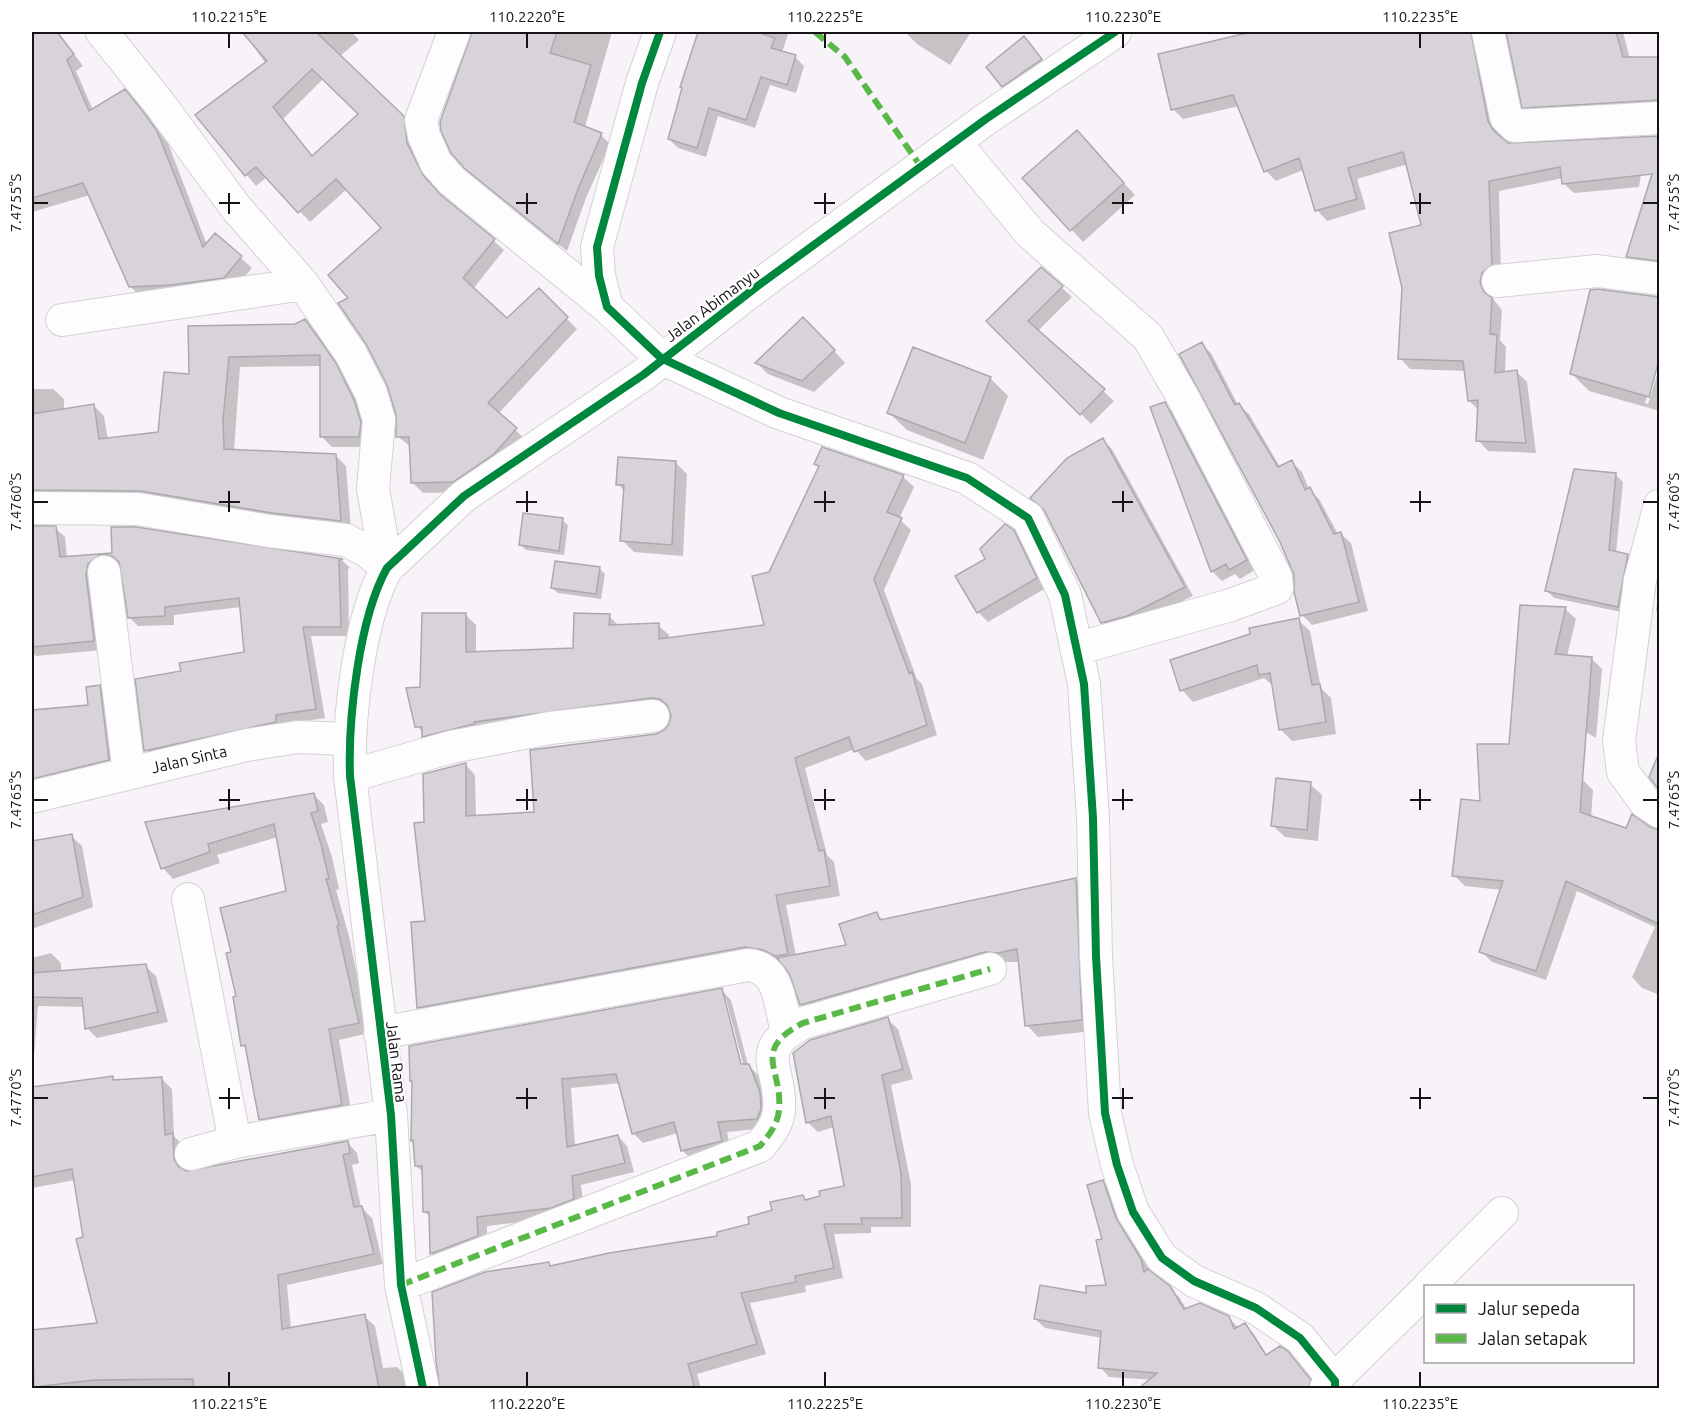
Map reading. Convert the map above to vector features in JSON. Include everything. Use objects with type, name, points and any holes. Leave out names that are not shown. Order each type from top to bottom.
[{"type":"street","points":[[102,32],[159,103],[237,209],[303,284],[351,354],[371,393],[379,420],[373,489],[387,568]]},
{"type":"street","points":[[454,32],[421,120],[424,136],[436,163],[452,181],[607,307],[661,358],[780,413],[967,478],[1028,518],[1065,595],[1084,684],[1093,818],[1096,956],[1105,1113],[1117,1165],[1133,1212],[1162,1258],[1194,1281],[1256,1308],[1300,1338],[1332,1386],[1424,1291]]},
{"type":"street","points":[[607,307],[599,276],[597,247],[642,83],[660,32]]},
{"type":"street","name":"Jalan Abimanyu","points":[[348,739],[367,620],[379,583],[387,568],[464,496],[642,375],[661,358],[1046,76],[1115,32]]},
{"type":"street","points":[[1488,32],[1506,117],[1515,126],[1659,118]]},
{"type":"street","points":[[955,142],[1030,232],[1148,337],[1185,401],[1276,577],[1277,588],[1232,605],[1076,649]]},
{"type":"street","points":[[1498,281],[1597,271],[1659,279]]},
{"type":"street","points":[[62,320],[303,284]]},
{"type":"street","points":[[1659,505],[1640,580],[1619,741],[1623,772],[1645,802],[1659,812]]},
{"type":"street","points":[[32,508],[138,509],[346,540],[367,551],[387,568]]},
{"type":"street","points":[[104,572],[129,773]]},
{"type":"street","points":[[350,776],[451,747],[550,728],[653,716]]},
{"type":"street","name":"Jalan Sinta","points":[[32,797],[247,745],[298,737],[348,739]]},
{"type":"street","name":"Jalan Rama","points":[[348,739],[350,776],[391,1115],[401,1285],[423,1389]]},
{"type":"street","points":[[188,899],[235,1143]]},
{"type":"street","points":[[380,1033],[748,965],[759,966],[774,977],[787,1032]]},
{"type":"street","points":[[401,1285],[760,1146],[774,1130],[780,1109],[773,1065],[775,1043],[787,1032],[803,1023],[990,969]]},
{"type":"street","points":[[191,1154],[235,1143],[391,1115]]},
{"type":"street","points":[[1431,1285],[1502,1213]]},
{"type":"building","points":[[32,32],[57,32],[74,54],[67,60],[89,111],[125,89],[145,114],[157,131],[203,247],[215,233],[242,256],[224,278],[171,285],[129,287],[83,183],[32,198]]},
{"type":"building","points":[[242,32],[316,32],[404,116],[407,143],[423,175],[441,195],[495,239],[463,278],[507,318],[539,288],[568,317],[488,403],[517,428],[494,454],[453,482],[411,483],[409,437],[396,437],[396,415],[387,385],[366,344],[338,303],[348,298],[328,275],[381,228],[336,179],[298,213],[256,167],[245,176],[195,115],[267,61]],"holes":[[[312,69],[358,114],[312,156],[273,107]]]},
{"type":"building","points":[[472,32],[557,32],[550,53],[591,65],[574,122],[602,133],[558,244],[464,168],[451,153],[441,131],[440,122]]},
{"type":"building","points":[[698,32],[757,32],[775,38],[771,48],[796,55],[787,85],[761,77],[746,120],[709,108],[697,148],[668,139],[682,88],[680,87]]},
{"type":"building","points":[[1251,32],[1471,32],[1488,121],[1493,130],[1508,143],[1659,136],[1659,261],[1626,257],[1652,174],[1562,184],[1560,167],[1489,181],[1492,265],[1482,273],[1480,283],[1484,292],[1492,298],[1490,334],[1497,335],[1495,373],[1517,370],[1526,443],[1476,441],[1478,400],[1468,401],[1463,361],[1398,359],[1402,288],[1389,233],[1421,225],[1403,152],[1348,168],[1357,199],[1315,211],[1299,158],[1264,172],[1233,95],[1171,110],[1158,54]]},
{"type":"building","points":[[1506,32],[1616,32],[1623,57],[1659,57],[1659,100],[1522,108]]},
{"type":"building","points":[[1024,36],[1042,59],[1002,87],[986,67]]},
{"type":"building","points":[[1077,130],[1124,183],[1070,231],[1022,178]]},
{"type":"building","points":[[1041,267],[1063,286],[1028,321],[1105,389],[1080,415],[986,321]]},
{"type":"building","points":[[1590,290],[1659,297],[1659,360],[1649,397],[1570,374]]},
{"type":"building","points":[[803,317],[835,350],[802,381],[755,363]]},
{"type":"building","points":[[305,319],[336,363],[354,400],[361,422],[359,437],[320,437],[320,355],[229,357],[223,420],[224,449],[336,454],[341,521],[272,513],[141,491],[32,490],[32,414],[94,404],[99,439],[158,432],[164,372],[189,374],[188,326],[295,324]]},
{"type":"building","points":[[1202,342],[1235,405],[1239,403],[1278,467],[1292,460],[1305,490],[1310,487],[1334,534],[1341,532],[1359,602],[1300,616],[1294,592],[1294,575],[1280,542],[1179,354]]},
{"type":"building","points":[[913,347],[991,377],[965,443],[887,413]]},
{"type":"building","points":[[1165,402],[1247,560],[1229,570],[1226,564],[1211,572],[1150,407]]},
{"type":"building","points":[[1103,438],[1185,587],[1127,616],[1101,623],[1044,510],[1030,498],[1067,458]]},
{"type":"building","points":[[822,447],[904,475],[887,512],[902,518],[874,579],[909,673],[912,672],[927,725],[854,752],[849,737],[795,758],[819,851],[824,850],[830,886],[776,895],[788,954],[775,956],[763,950],[745,947],[417,1008],[411,922],[425,921],[414,823],[424,822],[423,774],[466,763],[466,816],[534,812],[530,750],[656,734],[669,724],[671,715],[667,705],[660,699],[651,698],[474,722],[474,724],[422,737],[422,727],[415,727],[406,688],[420,687],[422,613],[466,613],[466,652],[573,648],[574,613],[610,614],[609,625],[659,623],[659,639],[764,625],[752,576],[769,572],[819,466],[814,464]]},
{"type":"building","points":[[618,457],[676,461],[672,545],[620,541],[624,485],[616,485]]},
{"type":"building","points":[[1574,469],[1616,473],[1609,550],[1628,554],[1618,607],[1545,591]]},
{"type":"building","points":[[523,513],[563,518],[559,551],[519,545]]},
{"type":"building","points":[[1005,524],[1014,530],[1037,578],[977,613],[955,576],[985,559],[980,549]]},
{"type":"building","points":[[32,526],[56,526],[60,557],[112,553],[111,527],[136,527],[343,559],[339,560],[341,627],[303,627],[316,709],[276,715],[276,722],[144,751],[135,679],[181,671],[179,663],[244,652],[239,598],[165,607],[165,616],[128,618],[119,562],[112,556],[101,554],[88,564],[86,574],[94,641],[32,647]]},
{"type":"building","points":[[555,561],[600,567],[596,594],[551,588]]},
{"type":"building","points":[[1520,605],[1566,607],[1555,654],[1592,657],[1580,812],[1626,828],[1632,814],[1650,827],[1659,830],[1659,924],[1566,881],[1536,971],[1479,952],[1503,881],[1452,876],[1461,799],[1480,801],[1477,744],[1509,744]]},
{"type":"building","points":[[1299,618],[1312,685],[1320,684],[1326,722],[1279,730],[1270,673],[1259,675],[1257,665],[1180,691],[1170,660],[1250,634],[1249,628]]},
{"type":"building","points":[[100,685],[109,760],[32,779],[32,710],[88,705],[86,687]]},
{"type":"building","points":[[1659,753],[1659,790],[1649,777]]},
{"type":"building","points":[[1276,778],[1311,782],[1307,830],[1271,826]]},
{"type":"building","points":[[314,793],[318,811],[311,813],[329,879],[326,879],[339,925],[337,926],[359,1023],[329,1029],[342,1105],[259,1120],[245,1045],[241,1046],[233,997],[236,996],[226,953],[231,952],[220,908],[286,891],[274,824],[208,844],[210,852],[161,869],[145,822]]},
{"type":"building","points":[[72,834],[83,897],[32,915],[32,841]]},
{"type":"building","points":[[1076,878],[1082,1020],[1025,1026],[1017,949],[998,953],[985,952],[800,1005],[789,973],[777,958],[846,945],[839,924],[877,912],[880,920]]},
{"type":"building","points":[[146,964],[158,1012],[85,1029],[82,998],[32,997],[32,973]]},
{"type":"building","points":[[722,988],[741,1064],[749,1064],[760,1092],[761,1109],[757,1119],[718,1122],[722,1141],[681,1151],[674,1122],[632,1134],[616,1074],[562,1079],[567,1147],[618,1135],[625,1163],[572,1176],[574,1199],[551,1208],[477,1217],[478,1236],[430,1254],[429,1212],[423,1212],[422,1166],[415,1166],[413,1140],[411,1141],[412,1081],[410,1081],[409,1046]]},
{"type":"building","points":[[888,1017],[903,1069],[882,1075],[901,1173],[902,1218],[861,1218],[862,1224],[824,1224],[834,1268],[795,1276],[796,1282],[741,1293],[757,1344],[688,1364],[695,1389],[440,1389],[432,1292],[485,1272],[549,1262],[550,1266],[609,1253],[717,1236],[717,1232],[749,1224],[748,1217],[772,1210],[770,1202],[803,1195],[805,1200],[820,1196],[819,1191],[844,1186],[831,1116],[806,1123],[793,1053],[810,1040]]},
{"type":"building","points":[[113,1076],[113,1080],[162,1077],[165,1135],[173,1133],[174,1159],[178,1166],[186,1171],[348,1141],[350,1153],[343,1155],[354,1207],[362,1206],[374,1254],[278,1275],[282,1329],[365,1314],[379,1389],[194,1389],[193,1379],[94,1380],[34,1387],[32,1330],[97,1323],[76,1239],[83,1237],[72,1169],[32,1177],[32,1087]]},
{"type":"building","points":[[1103,1180],[1116,1218],[1141,1259],[1144,1272],[1148,1269],[1170,1286],[1184,1309],[1200,1303],[1229,1316],[1234,1329],[1245,1323],[1266,1355],[1280,1346],[1288,1351],[1311,1380],[1309,1389],[1138,1389],[1157,1373],[1098,1368],[1101,1331],[1034,1319],[1040,1285],[1086,1293],[1086,1286],[1106,1285],[1096,1240],[1102,1239],[1087,1185]]},
{"type":"marked path","points":[[815,32],[845,57],[921,167]]},
{"type":"marked path","points":[[401,1285],[760,1146],[777,1120],[779,1095],[773,1052],[777,1042],[787,1033],[803,1023],[990,969]]},
{"type":"cycle path","points":[[660,32],[642,83],[597,247],[599,276],[607,307],[661,358],[779,413],[967,478],[1028,518],[1065,595],[1084,684],[1093,818],[1096,956],[1105,1113],[1117,1165],[1133,1212],[1162,1258],[1194,1281],[1256,1308],[1300,1338],[1335,1381],[1335,1388]]},
{"type":"cycle path","points":[[423,1388],[401,1285],[391,1115],[350,776],[353,698],[362,640],[377,589],[387,568],[464,496],[643,375],[755,288],[986,119],[1115,32]]}]
